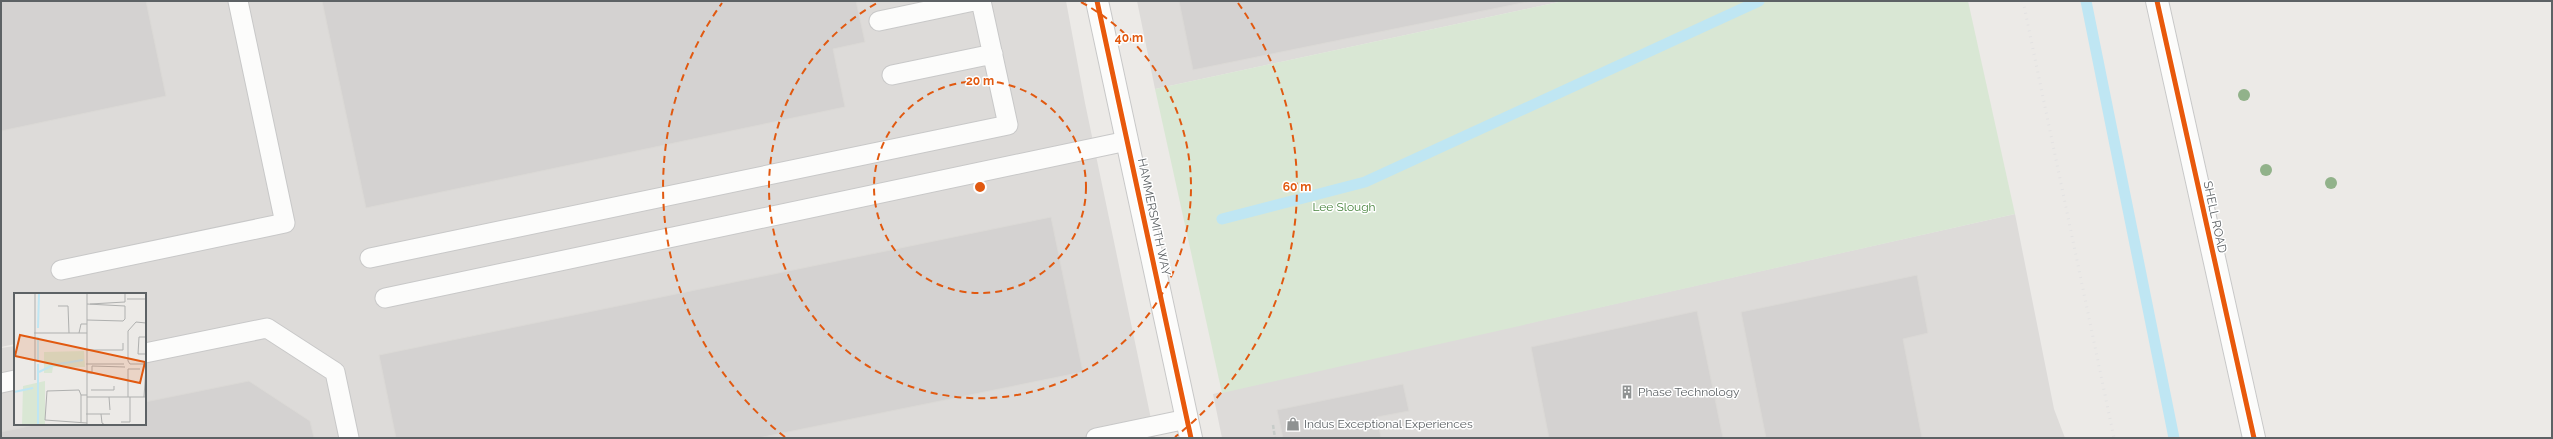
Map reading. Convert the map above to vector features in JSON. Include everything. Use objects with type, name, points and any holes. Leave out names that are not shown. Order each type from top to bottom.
[{"type":"street","name":"HAMMERSMITH WAY","points":[[1097,1],[1189,428]]},
{"type":"street","name":"SHELL ROAD","points":[[2157,1],[2254,438]]},
{"type":"lane","points":[[61,270],[285,223],[238,1]]},
{"type":"lane","points":[[879,21],[974,1]]},
{"type":"lane","points":[[370,258],[1008,125],[981,1]]},
{"type":"lane","points":[[892,75],[993,54]]},
{"type":"lane","points":[[385,298],[1127,141]]},
{"type":"lane","points":[[146,353],[267,328],[335,372],[349,438]]},
{"type":"lane","points":[[1,382],[14,380]]},
{"type":"lane","points":[[1096,438],[1189,428]]},
{"type":"path","points":[[1273,425],[1275,438]]},
{"type":"shaded area","points":[[1,1],[1066,1],[1085,103],[1155,438],[1,438],[1,348],[14,346],[14,425],[146,425],[146,293],[14,293],[14,344],[1,347]]},
{"type":"shaded area","points":[[1137,1],[1563,1],[1155,89]]},
{"type":"shaded area","points":[[2015,214],[2054,409],[2065,438],[1222,438],[1213,394]]},
{"type":"green space","name":"Lee Slough","points":[[1563,1],[1968,1],[2015,214],[1222,393],[1155,89]]},
{"type":"building","points":[[1,1],[146,1],[166,96],[1,131]]},
{"type":"building","points":[[322,1],[856,1],[865,42],[833,49],[845,107],[366,208]]},
{"type":"building","points":[[1179,1],[1532,1],[1193,70]]},
{"type":"building","points":[[1051,217],[1083,372],[758,438],[396,438],[379,355]]},
{"type":"building","points":[[1917,275],[1928,333],[1903,339],[1922,438],[1766,438],[1741,312]]},
{"type":"building","name":"Phase Technology","points":[[1697,311],[1723,438],[1549,438],[1531,347]]},
{"type":"building","points":[[249,381],[310,421],[314,438],[1,438],[1,432],[34,425],[146,425],[146,402]]},
{"type":"building","points":[[1403,384],[1409,411],[1377,417],[1381,438],[1283,438],[1277,410]]},
{"type":"waterway","points":[[1222,219],[1365,182],[1759,1]]},
{"type":"waterway","points":[[2086,1],[2174,438]]},
{"type":"railway","points":[[2023,1],[2114,438]]},
{"type":"cycle path","points":[[1097,1],[1191,438]]},
{"type":"cycle path","points":[[2157,1],[2254,438]]},
{"type":"place","name":"Phase Technology","points":[[1627,392]]},
{"type":"place","name":"Indus Exceptional Experiences","points":[[1293,424]]}]
